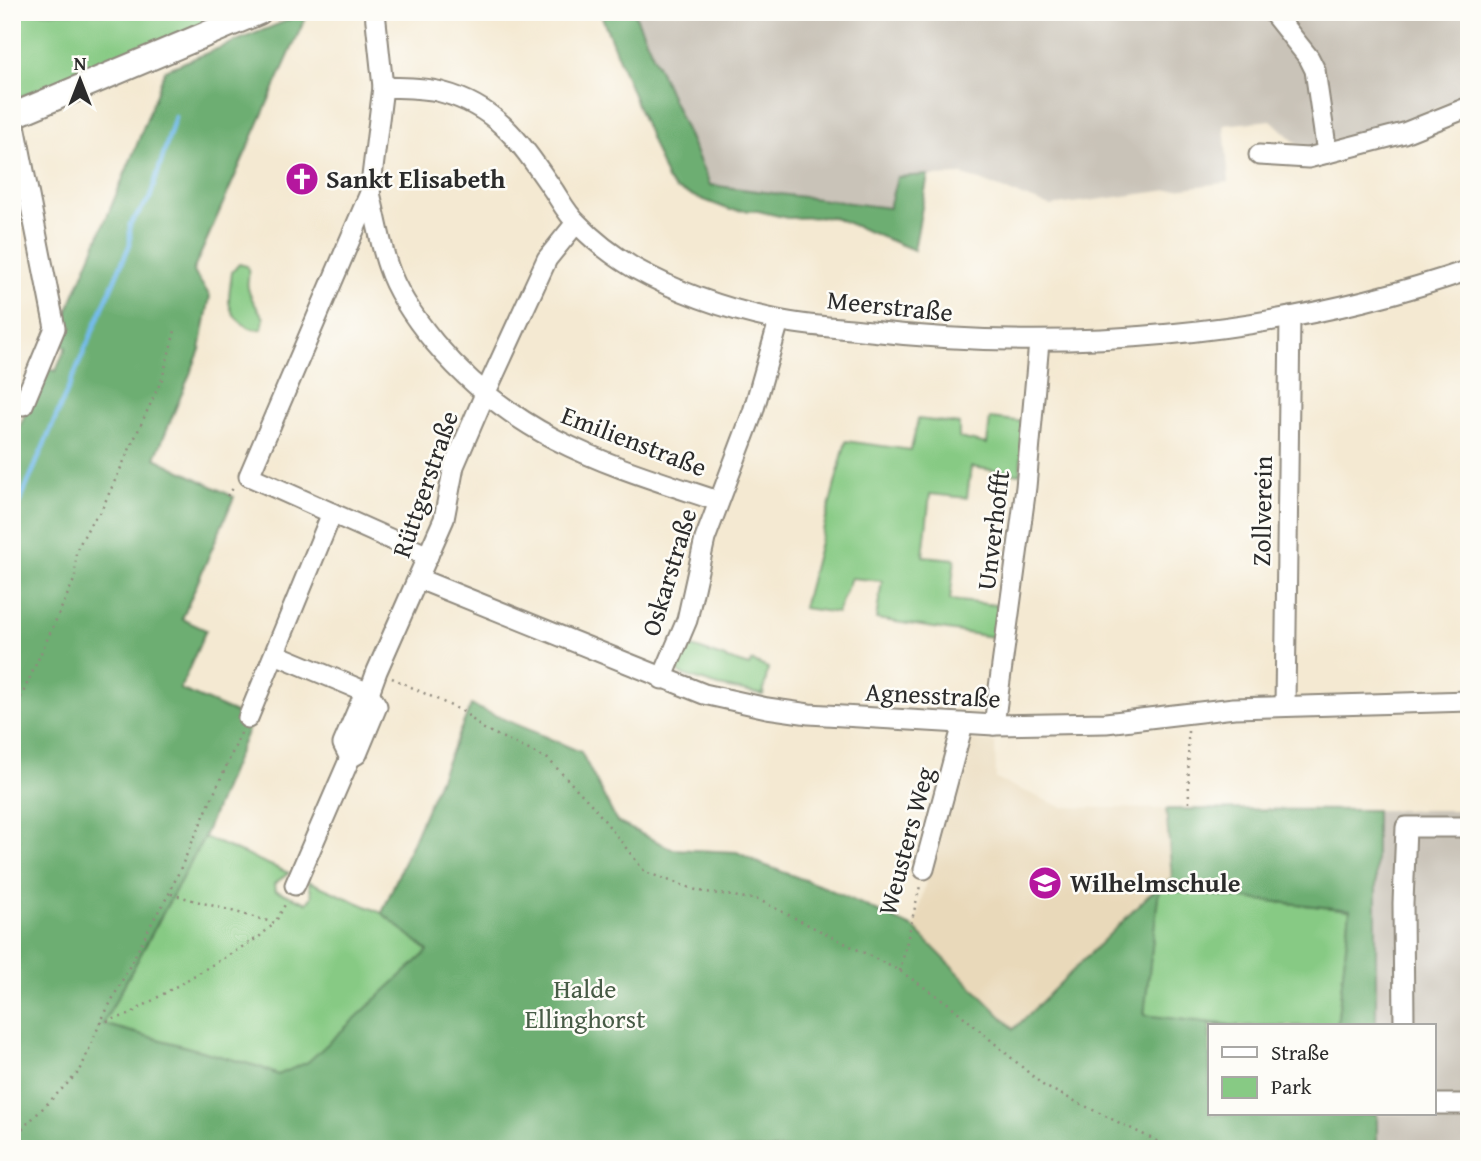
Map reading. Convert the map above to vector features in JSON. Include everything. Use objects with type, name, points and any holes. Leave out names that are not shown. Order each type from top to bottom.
[{"type":"main road","points":[[13,116],[259,12]]},
{"type":"street","points":[[375,12],[383,87],[370,193],[249,476],[428,556]]},
{"type":"street","points":[[1274,14],[1309,58],[1315,70],[1326,153]]},
{"type":"street","name":"Meerstraße","points":[[383,87],[440,91],[494,115],[525,149],[576,223],[633,267],[688,295],[779,321],[957,340],[1039,342],[1142,336],[1290,317],[1367,299],[1469,270]]},
{"type":"street","points":[[1259,155],[1308,158],[1404,133],[1469,107]]},
{"type":"street","points":[[13,116],[55,328],[23,405]]},
{"type":"street","name":"Emilienstraße","points":[[370,193],[388,266],[402,296],[419,324],[451,362],[485,394],[526,424],[564,446],[608,465],[718,501]]},
{"type":"street","name":"Rüttgerstraße","points":[[295,885],[350,758],[357,754],[377,706],[369,693],[444,519],[454,466],[547,258],[576,223]]},
{"type":"street","name":"Zollverein","points":[[1284,705],[1290,317]]},
{"type":"street","name":"Oskarstraße","points":[[662,679],[687,620],[705,540],[753,412],[779,321]]},
{"type":"street","name":"Unverhofft","points":[[994,725],[1026,487],[1039,342]]},
{"type":"street","points":[[248,718],[332,513]]},
{"type":"street","name":"Agnesstraße","points":[[419,579],[704,694],[809,715],[994,725],[1106,723],[1284,705],[1469,701]]},
{"type":"street","points":[[275,654],[369,693]]},
{"type":"street","name":"Weusters Weg","points":[[924,869],[963,724]]},
{"type":"street","points":[[1404,1024],[1403,903],[1406,827],[1469,827]]},
{"type":"street","points":[[1436,1104],[1469,1104]]},
{"type":"path","points":[[12,717],[75,578],[76,551],[92,521],[100,513],[162,379],[176,327]]},
{"type":"path","points":[[377,671],[464,712],[482,728],[548,759],[593,806],[645,872],[699,891],[759,900],[900,971],[949,1004],[1044,1086],[1172,1149]]},
{"type":"path","points":[[1187,713],[1189,806]]},
{"type":"path","points":[[12,1139],[80,1071],[100,1024],[153,919],[169,894],[248,718]]},
{"type":"path","name":"Weusters Weg","points":[[900,971],[924,869]]},
{"type":"path","points":[[100,1024],[128,1015],[259,937],[275,923],[295,885]]},
{"type":"path","points":[[169,894],[275,923]]},
{"type":"shaded area","points":[[634,12],[1469,12],[1469,95],[1416,116],[1311,147],[1297,144],[1271,120],[1224,125],[1229,182],[1050,206],[963,175],[898,177],[889,208],[710,185]]},
{"type":"shaded area","name":"Wilhelmschule","points":[[962,740],[995,742],[996,779],[1062,807],[1166,809],[1172,878],[1148,896],[1014,1029],[914,928]]},
{"type":"shaded area","points":[[1376,810],[1469,810],[1469,1149],[1377,1149],[1377,1116],[1436,1116],[1436,1024],[1376,1024]]},
{"type":"green space","points":[[12,12],[213,13],[208,25],[12,100]]},
{"type":"green space","points":[[308,12],[193,271],[210,296],[200,350],[155,458],[234,497],[182,619],[206,630],[180,689],[252,720],[204,837],[103,1024],[260,1067],[278,1075],[308,1062],[428,951],[382,913],[471,705],[581,752],[617,822],[672,849],[737,852],[761,864],[824,887],[914,928],[1014,1029],[1148,896],[1172,878],[1166,809],[1376,810],[1376,1024],[1337,1024],[1350,910],[1159,889],[1144,1015],[1222,1024],[1208,1024],[1208,1116],[1377,1116],[1377,1149],[12,1149],[12,445],[45,368],[56,371],[66,347],[58,344],[59,332],[165,70]]},
{"type":"green space","points":[[600,12],[634,12],[710,185],[889,208],[897,177],[928,175],[914,250],[833,217],[787,218],[758,211],[730,210],[675,189],[667,180]]},
{"type":"green space","points":[[239,264],[247,266],[249,292],[264,318],[262,329],[251,328],[240,322],[230,307],[232,272]]},
{"type":"green space","points":[[990,418],[1024,422],[1020,474],[971,467],[967,498],[930,494],[923,556],[955,559],[950,600],[1004,606],[999,638],[876,619],[882,581],[851,578],[837,613],[803,608],[846,441],[911,450],[918,419],[959,424],[959,438],[987,444]]},
{"type":"green space","points":[[686,645],[749,666],[752,661],[768,668],[763,695],[680,674],[676,667]]},
{"type":"green space","name":"Halde Ellinghorst","points":[[204,837],[289,873],[274,884],[275,890],[307,903],[312,896],[308,881],[382,913],[405,931],[1174,1149],[12,1149],[128,1032],[103,1024]]},
{"type":"green space","points":[[1158,889],[1350,910],[1337,1024],[1220,1024],[1144,1016]]},
{"type":"waterway","points":[[12,520],[130,244],[130,224],[150,198],[175,117]]},
{"type":"place","name":"Sankt Elisabeth","points":[[302,179]]},
{"type":"place","name":"Wilhelmschule","points":[[1045,883]]}]
